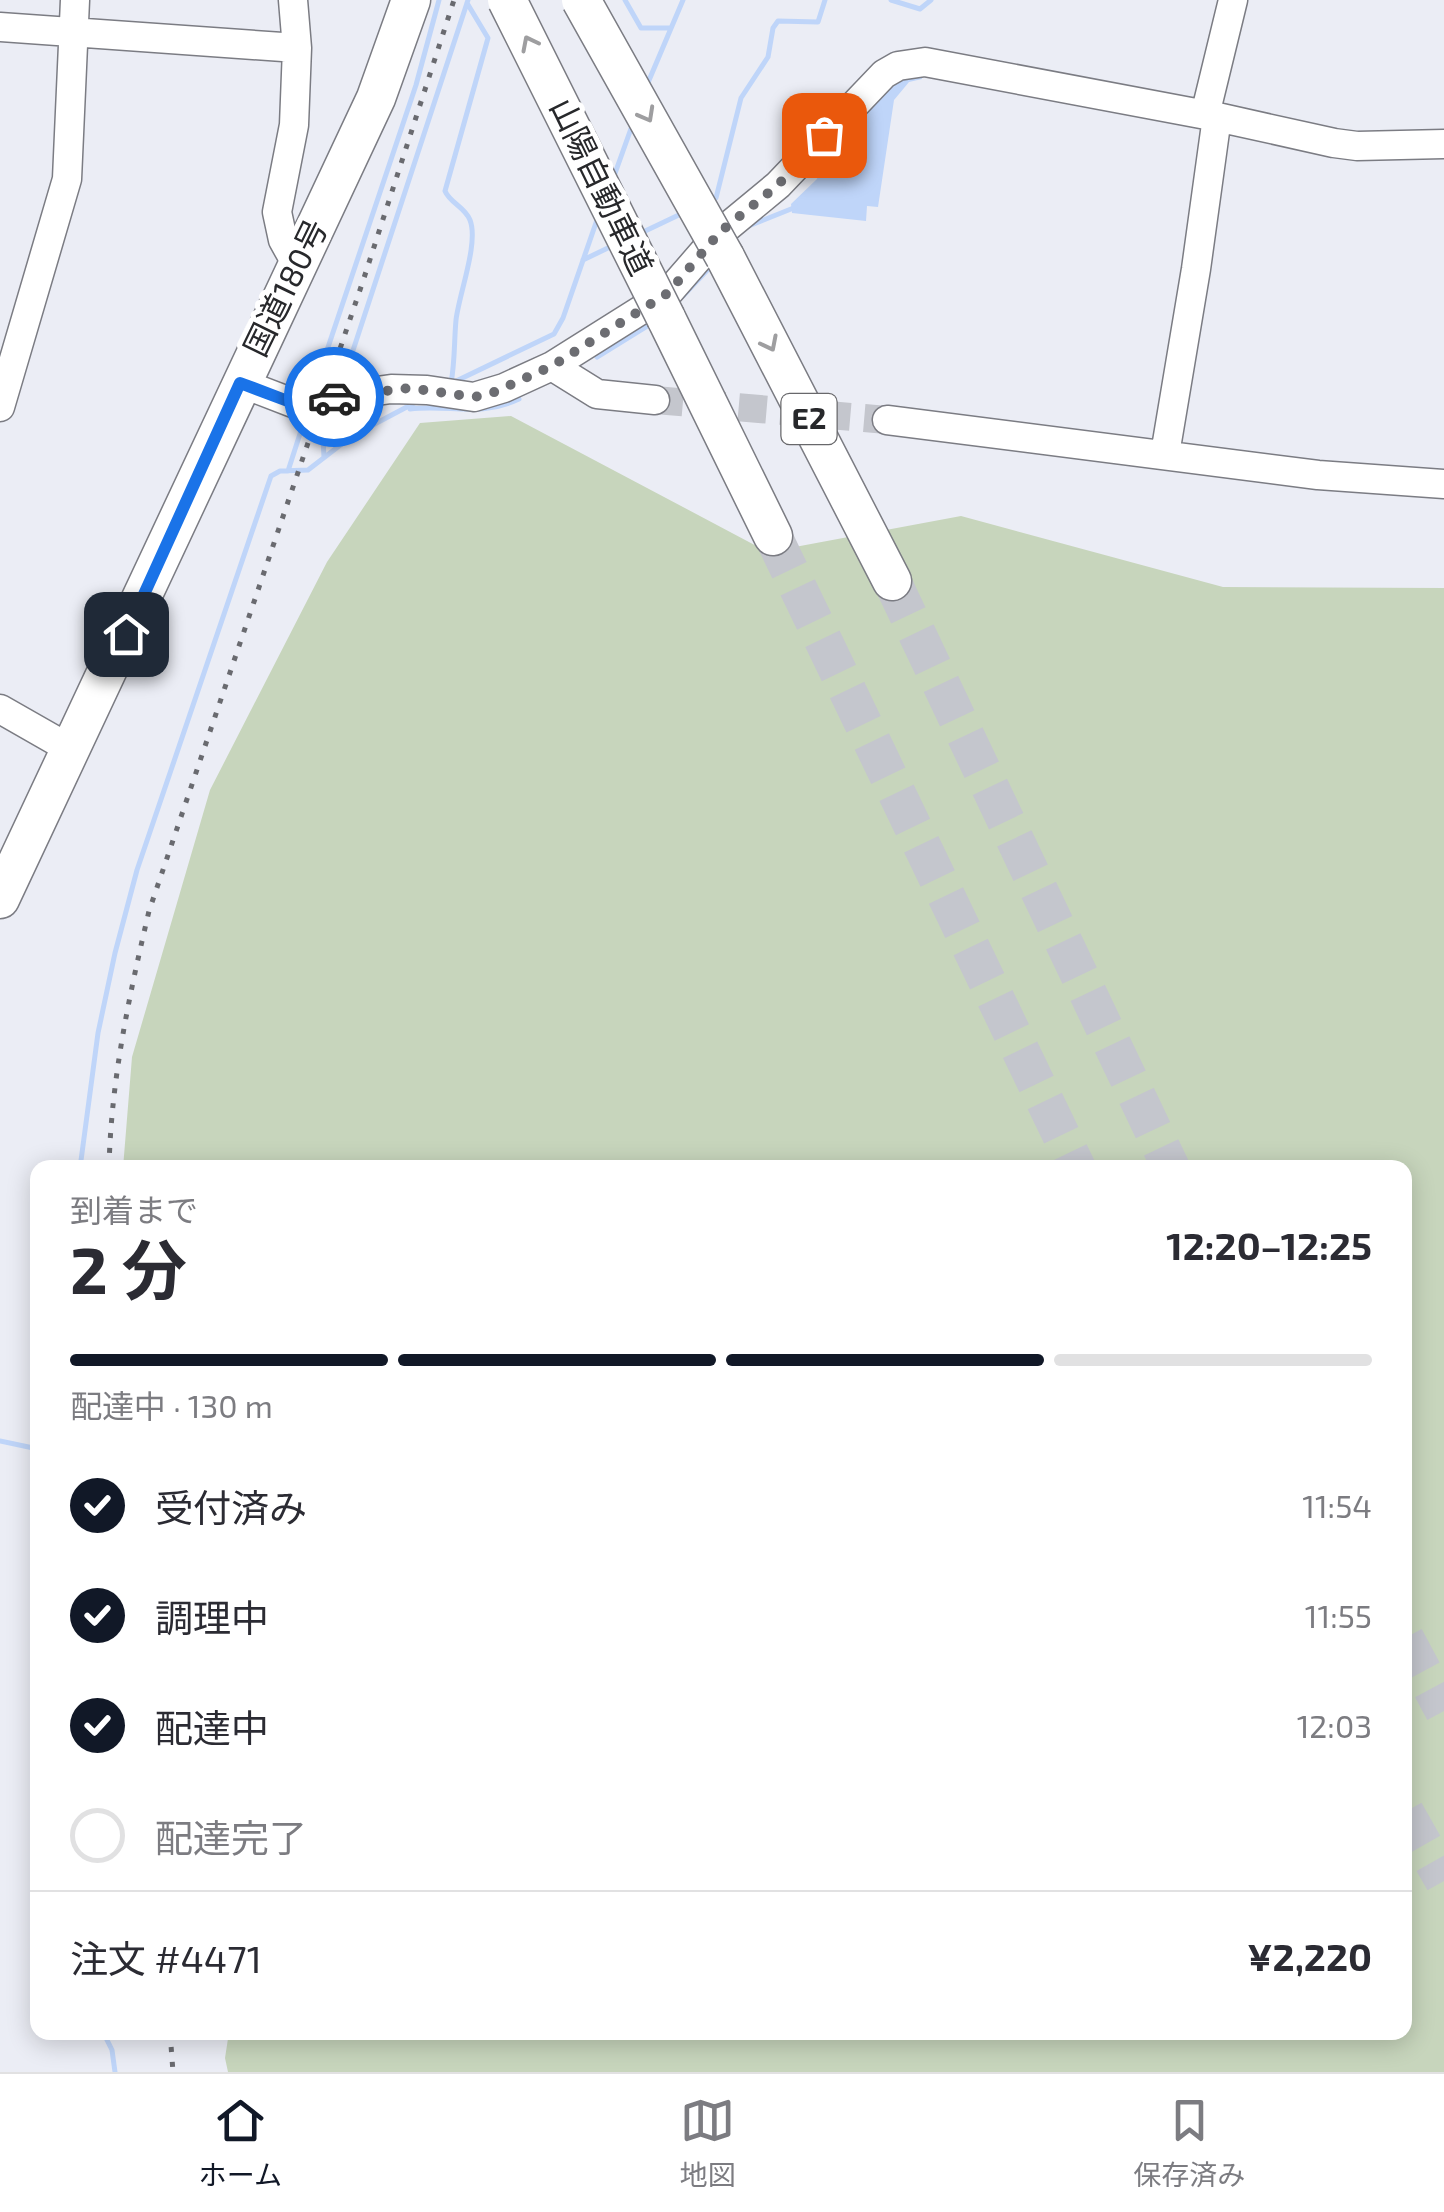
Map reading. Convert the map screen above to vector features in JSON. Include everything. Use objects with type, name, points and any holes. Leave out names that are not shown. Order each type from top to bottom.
[{"type":"highway","name":"国道180号","points":[[0,899],[376,98],[411,0]]},
{"type":"highway","name":"山陽自動車道","points":[[506,0],[772,536]]},
{"type":"highway","name":"E2","points":[[581,0],[726,257],[892,581]]},
{"type":"street","points":[[0,407],[67,179],[75,0]]},
{"type":"street","points":[[293,0],[297,48],[294,126],[277,212],[282,240],[297,265]]},
{"type":"street","points":[[1165,454],[1196,268],[1233,0]]},
{"type":"street","points":[[0,27],[297,48]]},
{"type":"street","points":[[240,383],[293,403],[391,389],[460,396],[490,394],[552,366],[668,293],[720,232],[778,185],[871,86],[898,66],[926,62],[1213,123],[1334,143],[1444,144]]},
{"type":"street","points":[[552,366],[597,394],[655,400]]},
{"type":"street","points":[[887,420],[1318,475],[1444,484]]},
{"type":"street","points":[[0,709],[72,750]]},
{"type":"green space","points":[[511,416],[768,552],[961,516],[1223,587],[1444,588],[1444,2072],[228,2072],[228,2040],[1412,2040],[1412,1160],[124,1160],[132,1057],[210,790],[327,562],[420,423]]},
{"type":"water","points":[[922,70],[922,79],[909,82],[894,100],[878,207],[867,206],[866,221],[792,213],[791,204],[817,179],[822,154],[893,79]]},
{"type":"waterway","points":[[313,392],[416,85],[439,0]]},
{"type":"waterway","points":[[341,387],[468,0]]},
{"type":"waterway","points":[[625,0],[641,28],[670,28]]},
{"type":"waterway","points":[[647,85],[683,0]]},
{"type":"waterway","points":[[708,201],[716,198],[741,98],[768,57],[773,28],[778,21],[818,22],[825,0]]},
{"type":"waterway","points":[[891,0],[920,9],[931,0]]},
{"type":"waterway","points":[[451,383],[456,320],[472,230],[468,216],[445,191],[488,38],[467,3]]},
{"type":"waterway","points":[[613,179],[633,123]]},
{"type":"waterway","points":[[746,227],[796,207]]},
{"type":"waterway","points":[[641,233],[685,212]]},
{"type":"waterway","points":[[452,383],[554,334],[598,217]]},
{"type":"waterway","points":[[583,260],[612,246]]},
{"type":"waterway","points":[[683,296],[713,264]]},
{"type":"waterway","points":[[597,357],[652,323]]},
{"type":"waterway","points":[[410,409],[490,408],[519,399]]},
{"type":"waterway","points":[[81,1160],[98,1033],[137,870],[271,476],[280,471],[308,470],[352,436],[420,400]]},
{"type":"waterway","points":[[324,457],[323,440],[334,406]]},
{"type":"waterway","points":[[288,471],[307,412]]},
{"type":"waterway","points":[[0,1441],[30,1447]]},
{"type":"waterway","points":[[107,2040],[115,2072]]},
{"type":"tunnel","points":[[655,400],[887,420]]},
{"type":"tunnel","points":[[773,536],[1073,1160]]},
{"type":"tunnel","points":[[892,581],[1167,1160]]},
{"type":"tunnel","points":[[1412,1651],[1444,1711]]},
{"type":"tunnel","points":[[1412,1824],[1444,1881]]},
{"type":"railway","points":[[109,1160],[117,1070],[149,911],[454,0]]},
{"type":"railway","points":[[171,2040],[173,2072]]},
{"type":"way so far","points":[[334,397],[410,388],[474,397],[490,394],[552,366],[668,293],[720,232],[778,185],[824,135]]},
{"type":"route","points":[[126,634],[240,383],[293,403],[334,397]]}]
